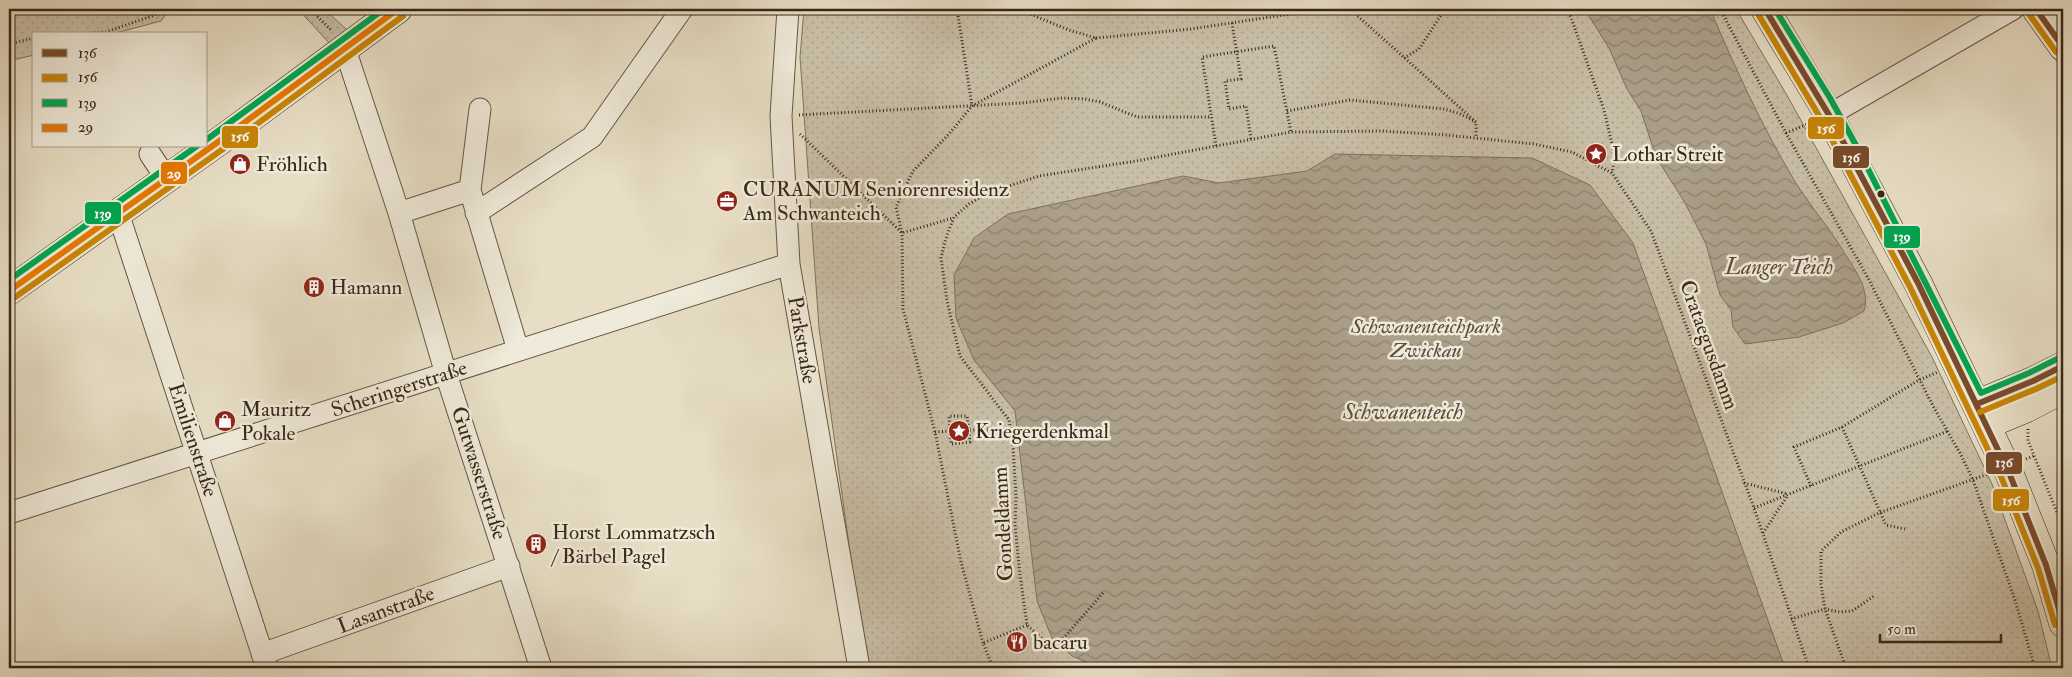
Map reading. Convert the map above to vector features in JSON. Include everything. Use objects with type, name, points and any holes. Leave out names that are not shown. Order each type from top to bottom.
[{"type":"main road","points":[[1765,9],[1829,114],[1914,275],[1982,415],[2006,467],[2046,565],[2063,623]]},
{"type":"main road","points":[[2036,9],[2063,47]]},
{"type":"main road","points":[[208,148],[345,49],[387,11]]},
{"type":"main road","points":[[9,291],[208,148]]},
{"type":"main road","points":[[1982,415],[2063,366]]},
{"type":"main road","points":[[1982,415],[2027,408],[2063,389]]},
{"type":"street","points":[[476,213],[592,137],[682,9]]},
{"type":"street","name":"Parkstraße","points":[[788,9],[781,116],[789,264],[859,668]]},
{"type":"street","points":[[1829,114],[2013,9]]},
{"type":"street","name":"Gutwasserstraße","points":[[345,49],[398,213],[446,374],[541,668]]},
{"type":"street","points":[[480,109],[470,190],[518,350]]},
{"type":"street","points":[[150,154],[166,178]]},
{"type":"street","points":[[398,213],[470,190]]},
{"type":"street","name":"Emilienstraße","points":[[118,213],[265,661]]},
{"type":"street","name":"Scheringerstraße","points":[[9,513],[789,264]]},
{"type":"street","name":"Lasanstraße","points":[[265,661],[509,566]]},
{"type":"path","points":[[106,32],[154,15],[160,9]]},
{"type":"path","points":[[310,9],[330,27],[345,49]]},
{"type":"path","points":[[956,9],[972,106]]},
{"type":"path","points":[[1018,9],[1068,30],[1096,38],[1232,23],[1323,9]]},
{"type":"path","points":[[1350,9],[1476,122],[1476,138]]},
{"type":"path","points":[[1404,58],[1419,49],[1446,9]]},
{"type":"path","points":[[1568,9],[1604,110],[1615,157],[1612,173]]},
{"type":"path","points":[[1720,9],[1786,133],[1868,278],[1973,480],[2015,600],[2035,668]]},
{"type":"path","points":[[1232,23],[1241,79],[1225,81],[1229,109],[1246,106],[1251,140]]},
{"type":"path","points":[[9,44],[32,38]]},
{"type":"path","points":[[993,668],[961,562],[935,432],[903,309],[902,233],[896,207],[913,171],[949,134],[972,106],[1096,38]]},
{"type":"path","points":[[1216,146],[1202,57],[1274,46],[1290,132]]},
{"type":"path","points":[[781,116],[972,106],[1062,98],[1100,102],[1137,117],[1211,117]]},
{"type":"path","points":[[1287,111],[1350,100],[1444,109],[1476,122]]},
{"type":"path","points":[[781,116],[902,233]]},
{"type":"path","name":"Crataegusdamm","points":[[954,217],[969,204],[988,193],[1039,176],[1136,161],[1290,132],[1383,131],[1534,144],[1572,152],[1612,173],[1651,231],[1754,508],[1809,668]]},
{"type":"path","points":[[902,233],[954,217]]},
{"type":"path","name":"Gondeldamm","points":[[954,217],[941,258],[946,301],[960,356],[1009,420],[1014,453],[1015,525],[1027,625]]},
{"type":"path","points":[[1810,486],[1794,447],[1842,427],[1920,380]]},
{"type":"path","points":[[949,416],[967,416],[969,430],[970,442],[951,444],[949,416]]},
{"type":"path","points":[[1842,427],[1886,525],[1905,529]]},
{"type":"path","points":[[969,430],[1010,430]]},
{"type":"path","points":[[935,432],[950,431]]},
{"type":"path","points":[[1754,508],[1948,431]]},
{"type":"path","points":[[1846,668],[1825,609],[1821,584],[1821,551],[1841,532],[1879,513],[2034,456],[2063,527]]},
{"type":"path","points":[[1744,483],[1789,494]]},
{"type":"path","points":[[1762,534],[1789,494]]},
{"type":"path","points":[[984,643],[1027,625],[1054,649],[1102,593]]},
{"type":"path","points":[[1791,618],[1825,609],[1840,612],[1852,611],[1874,596]]},
{"type":"green space","points":[[9,9],[170,9],[161,21],[120,32],[32,32],[32,55],[9,61]]},
{"type":"green space","points":[[298,9],[324,9],[347,30],[330,44]]},
{"type":"green space","name":"Schwanenteichpark Zwickau","points":[[804,9],[1736,9],[1788,97],[1932,357],[1992,484],[2038,611],[2052,668],[866,668],[819,328],[800,57]]},
{"type":"water","name":"Langer Teich","points":[[1587,9],[1710,9],[1747,92],[1779,153],[1796,183],[1836,239],[1860,278],[1865,294],[1866,303],[1864,311],[1843,323],[1799,337],[1745,344],[1733,327],[1731,310],[1720,295],[1706,244],[1685,203],[1656,157],[1641,111],[1627,89],[1609,48],[1589,16]]},
{"type":"water","name":"Schwanenteich","points":[[1335,154],[1532,158],[1590,185],[1633,243],[1785,668],[1100,668],[1072,656],[1052,638],[1037,601],[1015,411],[974,360],[956,318],[954,275],[974,238],[1008,214],[1183,176],[1219,183],[1307,171]]},
{"type":"transit line","name":"139","points":[[208,139],[384,9]]},
{"type":"transit line","name":"29","points":[[9,291],[225,137],[398,9]]},
{"type":"transit line","name":"136","points":[[1765,9],[1829,115],[1918,283],[2010,475],[2046,565],[2063,623]]},
{"type":"transit line","name":"139","points":[[1775,9],[1830,98],[1857,147],[1981,393],[2059,358]]},
{"type":"transit line","name":"136","points":[[2036,9],[2063,47]]},
{"type":"transit line","name":"156","points":[[1758,14],[1821,119],[1910,287],[2002,479],[2038,568],[2055,625]]},
{"type":"transit line","name":"156","points":[[2029,14],[2056,52]]},
{"type":"transit line","name":"156","points":[[14,298],[230,144],[403,16]]},
{"type":"transit line","name":"139","points":[[9,280],[194,148]]},
{"type":"transit line","name":"136","points":[[1977,404],[2033,381],[2063,366]]},
{"type":"transit line","name":"156","points":[[1980,412],[2063,376]]},
{"type":"place","name":"Lothar Streit","points":[[1596,154]]},
{"type":"place","name":"Fröhlich","points":[[240,164]]},
{"type":"place","name":"CURANUM Seniorenresidenz Am Schwanteich","points":[[727,201]]},
{"type":"place","name":"Hamann","points":[[314,287]]},
{"type":"place","name":"Mauritz Pokale","points":[[225,421]]},
{"type":"place","name":"Kriegerdenkmal","points":[[959,431]]},
{"type":"place","name":"Horst Lommatzsch / Bärbel Pagel","points":[[536,544]]},
{"type":"place","name":"bacaru","points":[[1017,642]]}]
